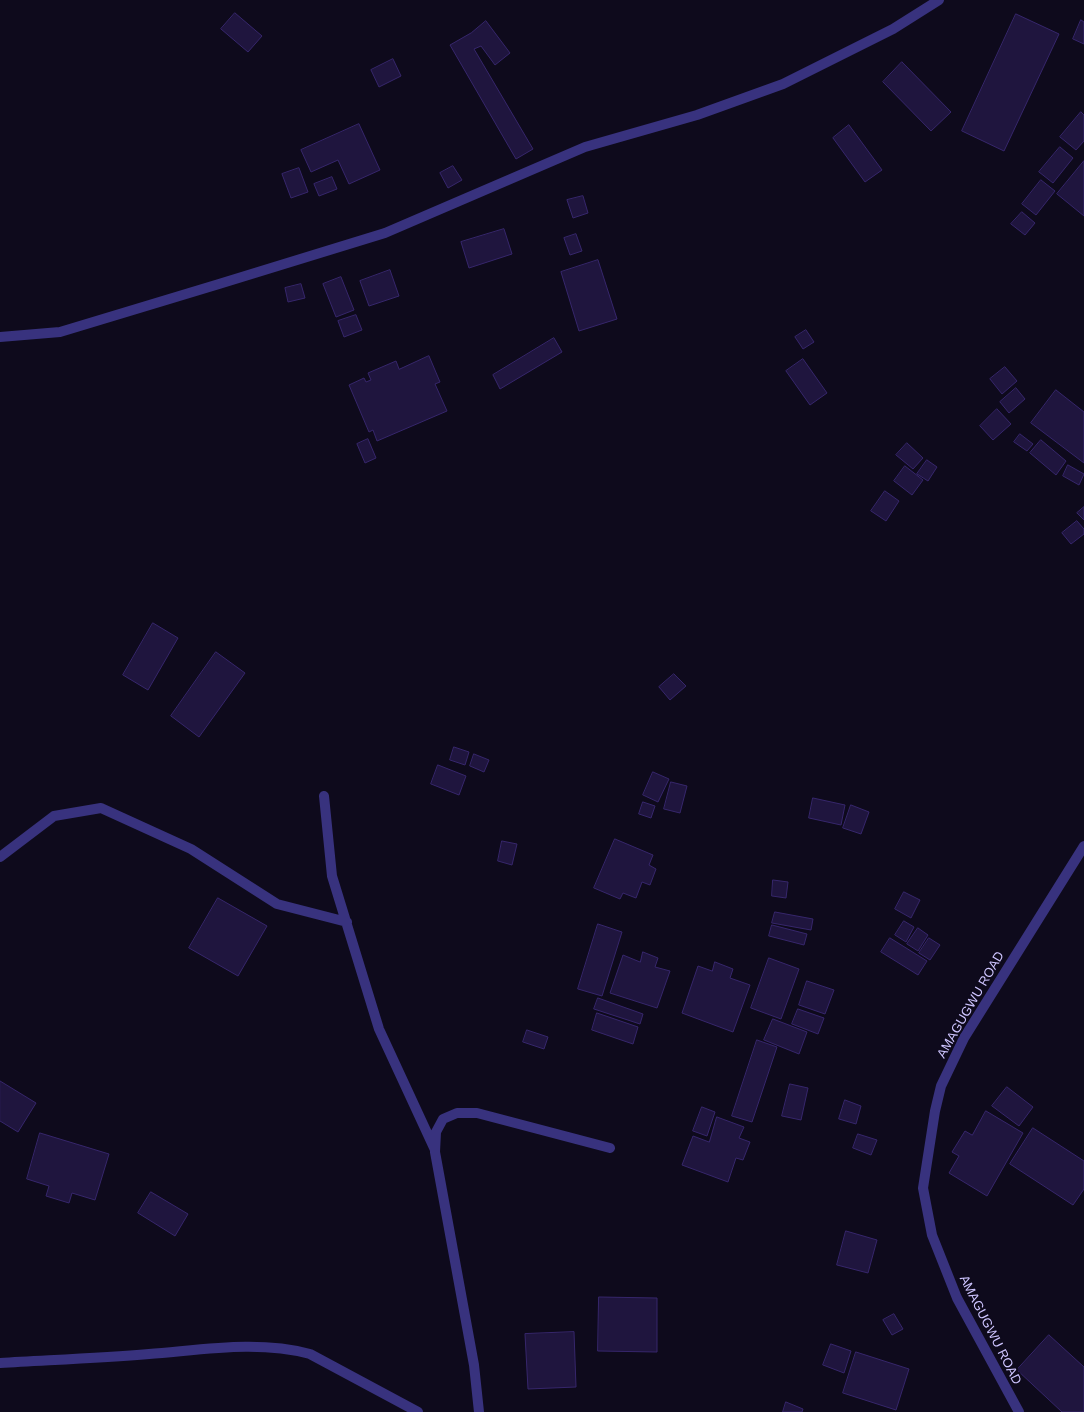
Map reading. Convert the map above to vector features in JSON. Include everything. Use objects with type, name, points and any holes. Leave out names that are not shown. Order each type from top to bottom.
[{"type":"street","points":[[0,336],[60,332],[385,233],[585,147],[697,115],[783,84],[893,29],[939,0]]},
{"type":"street","points":[[324,796],[332,876],[379,1029],[435,1152]]},
{"type":"street","points":[[0,858],[54,816],[101,808],[191,849],[277,904],[346,922]]},
{"type":"street","name":"AMAGUGWU ROAD","points":[[1018,1412],[957,1298],[932,1235],[923,1188],[935,1111],[941,1086],[951,1064],[964,1038],[1084,846]]},
{"type":"street","points":[[479,1412],[474,1365],[435,1152],[436,1132],[443,1119],[457,1113],[478,1114],[610,1148]]},
{"type":"street","points":[[0,1363],[148,1354],[232,1347],[296,1350],[310,1354],[418,1412]]},
{"type":"building","points":[[235,13],[262,36],[248,52],[221,29]]},
{"type":"building","points":[[1016,14],[1059,34],[1004,151],[962,131]]},
{"type":"building","points":[[1081,20],[1084,22],[1084,44],[1073,39]]},
{"type":"building","points":[[486,21],[510,53],[495,65],[481,46],[474,49],[533,149],[516,159],[450,45],[471,33]]},
{"type":"building","points":[[393,59],[401,76],[379,87],[371,70]]},
{"type":"building","points":[[902,62],[951,112],[931,131],[883,82]]},
{"type":"building","points":[[1081,112],[1084,115],[1084,141],[1076,150],[1060,137]]},
{"type":"building","points":[[359,124],[380,170],[349,184],[338,160],[311,172],[301,150]]},
{"type":"building","points":[[849,125],[882,170],[865,182],[833,138]]},
{"type":"building","points":[[1060,147],[1073,158],[1053,183],[1039,172]]},
{"type":"building","points":[[1084,161],[1084,216],[1057,194]]},
{"type":"building","points":[[453,166],[462,180],[448,188],[440,173]]},
{"type":"building","points":[[299,168],[308,192],[291,198],[282,174]]},
{"type":"building","points":[[332,177],[337,189],[319,196],[314,184]]},
{"type":"building","points":[[1041,180],[1055,191],[1036,215],[1022,204]]},
{"type":"building","points":[[583,196],[588,213],[573,218],[567,200]]},
{"type":"building","points":[[1022,212],[1035,223],[1025,235],[1011,224]]},
{"type":"building","points":[[504,229],[512,254],[469,268],[461,242]]},
{"type":"building","points":[[576,234],[582,251],[570,255],[564,238]]},
{"type":"building","points":[[598,260],[617,319],[579,331],[561,272]]},
{"type":"building","points":[[390,270],[399,296],[369,306],[360,281]]},
{"type":"building","points":[[341,277],[354,310],[336,317],[323,284]]},
{"type":"building","points":[[301,284],[305,298],[288,302],[285,288]]},
{"type":"building","points":[[356,315],[362,330],[344,337],[338,321]]},
{"type":"building","points":[[806,330],[814,342],[803,349],[795,337]]},
{"type":"building","points":[[554,338],[562,352],[500,389],[493,375]]},
{"type":"building","points":[[429,356],[440,382],[435,384],[447,411],[377,441],[373,430],[369,432],[349,385],[364,378],[366,382],[371,380],[368,373],[396,361],[399,369]]},
{"type":"building","points":[[803,359],[827,393],[810,405],[786,371]]},
{"type":"building","points":[[1005,367],[1017,381],[1002,394],[990,379]]},
{"type":"building","points":[[1016,388],[1025,399],[1009,413],[1000,402]]},
{"type":"building","points":[[1056,390],[1084,412],[1084,463],[1031,423]]},
{"type":"building","points":[[997,409],[1011,424],[993,440],[980,426]]},
{"type":"building","points":[[1020,434],[1033,444],[1027,451],[1014,442]]},
{"type":"building","points":[[368,439],[376,458],[365,463],[357,444]]},
{"type":"building","points":[[1041,440],[1066,461],[1056,475],[1030,453]]},
{"type":"building","points":[[907,443],[923,458],[913,469],[896,455]]},
{"type":"building","points":[[927,460],[937,467],[928,481],[917,474]]},
{"type":"building","points":[[1068,465],[1084,474],[1079,485],[1063,476]]},
{"type":"building","points":[[905,466],[923,480],[912,495],[894,481]]},
{"type":"building","points":[[885,491],[899,501],[886,521],[871,511]]},
{"type":"building","points":[[1084,507],[1084,520],[1077,513]]},
{"type":"building","points":[[1077,521],[1084,529],[1084,534],[1071,544],[1062,533]]},
{"type":"building","points":[[153,623],[178,638],[148,690],[123,675]]},
{"type":"building","points":[[216,652],[245,673],[199,737],[171,716]]},
{"type":"building","points":[[674,674],[686,686],[670,700],[659,687]]},
{"type":"building","points":[[454,747],[469,752],[465,765],[450,760]]},
{"type":"building","points":[[474,754],[489,760],[484,772],[470,766]]},
{"type":"building","points":[[438,765],[466,776],[459,795],[431,784]]},
{"type":"building","points":[[653,772],[669,779],[658,802],[643,795]]},
{"type":"building","points":[[671,782],[687,786],[680,813],[664,809]]},
{"type":"building","points":[[813,798],[845,805],[841,825],[809,818]]},
{"type":"building","points":[[643,802],[655,806],[651,818],[639,814]]},
{"type":"building","points":[[851,805],[869,812],[861,834],[843,828]]},
{"type":"building","points":[[615,839],[653,855],[649,865],[656,869],[650,885],[642,882],[636,898],[623,893],[620,899],[594,888]]},
{"type":"building","points":[[502,841],[517,844],[512,865],[498,861]]},
{"type":"building","points":[[773,880],[788,882],[786,898],[772,896]]},
{"type":"building","points":[[904,892],[920,900],[911,918],[895,909]]},
{"type":"building","points":[[218,898],[267,926],[238,976],[189,948]]},
{"type":"building","points":[[775,912],[813,919],[811,930],[772,923]]},
{"type":"building","points":[[904,921],[914,927],[906,942],[895,935]]},
{"type":"building","points":[[598,924],[622,932],[602,996],[578,989]]},
{"type":"building","points":[[772,925],[807,934],[804,945],[769,936]]},
{"type":"building","points":[[918,928],[928,935],[918,951],[907,944]]},
{"type":"building","points":[[890,938],[927,961],[918,975],[881,952]]},
{"type":"building","points":[[929,938],[940,945],[930,960],[919,953]]},
{"type":"building","points":[[643,952],[658,958],[655,967],[670,971],[657,1008],[610,993],[623,955],[640,962]]},
{"type":"building","points":[[769,958],[799,969],[781,1019],[751,1008]]},
{"type":"building","points":[[715,962],[733,969],[730,978],[750,985],[733,1032],[682,1013],[698,966],[712,971]]},
{"type":"building","points":[[807,981],[834,990],[825,1014],[799,1005]]},
{"type":"building","points":[[598,998],[643,1014],[640,1024],[594,1009]]},
{"type":"building","points":[[798,1009],[824,1018],[818,1034],[792,1024]]},
{"type":"building","points":[[597,1013],[638,1027],[633,1044],[592,1030]]},
{"type":"building","points":[[773,1019],[807,1032],[799,1054],[764,1040]]},
{"type":"building","points":[[527,1030],[548,1037],[544,1049],[523,1042]]},
{"type":"building","points":[[757,1040],[777,1047],[752,1122],[732,1116]]},
{"type":"building","points":[[0,1081],[36,1103],[18,1132],[0,1121]]},
{"type":"building","points":[[790,1084],[808,1088],[801,1120],[782,1116]]},
{"type":"building","points":[[1007,1087],[1033,1107],[1019,1126],[992,1106]]},
{"type":"building","points":[[845,1100],[861,1106],[856,1124],[839,1119]]},
{"type":"building","points":[[702,1107],[715,1112],[707,1136],[693,1131]]},
{"type":"building","points":[[986,1111],[1023,1133],[987,1196],[949,1173],[959,1156],[952,1152],[965,1131],[972,1135]]},
{"type":"building","points":[[717,1117],[744,1127],[739,1138],[750,1142],[743,1160],[736,1158],[728,1182],[682,1165],[693,1136],[709,1142]]},
{"type":"building","points":[[1033,1128],[1084,1161],[1084,1189],[1073,1205],[1010,1164]]},
{"type":"building","points":[[40,1133],[109,1154],[95,1200],[72,1193],[69,1203],[46,1196],[49,1186],[27,1179]]},
{"type":"building","points":[[858,1134],[877,1140],[871,1155],[853,1148]]},
{"type":"building","points":[[151,1192],[188,1214],[175,1236],[138,1213]]},
{"type":"building","points":[[846,1231],[877,1240],[868,1273],[837,1265]]},
{"type":"building","points":[[599,1297],[657,1298],[657,1352],[598,1351]]},
{"type":"building","points":[[894,1314],[903,1329],[892,1335],[883,1320]]},
{"type":"building","points":[[574,1332],[576,1387],[528,1389],[525,1334]]},
{"type":"building","points":[[1049,1335],[1084,1367],[1084,1412],[1062,1412],[1017,1370]]},
{"type":"building","points":[[831,1344],[851,1351],[844,1373],[823,1365]]},
{"type":"building","points":[[856,1352],[909,1369],[896,1410],[843,1393]]},
{"type":"building","points":[[786,1402],[803,1409],[802,1412],[783,1412]]}]
